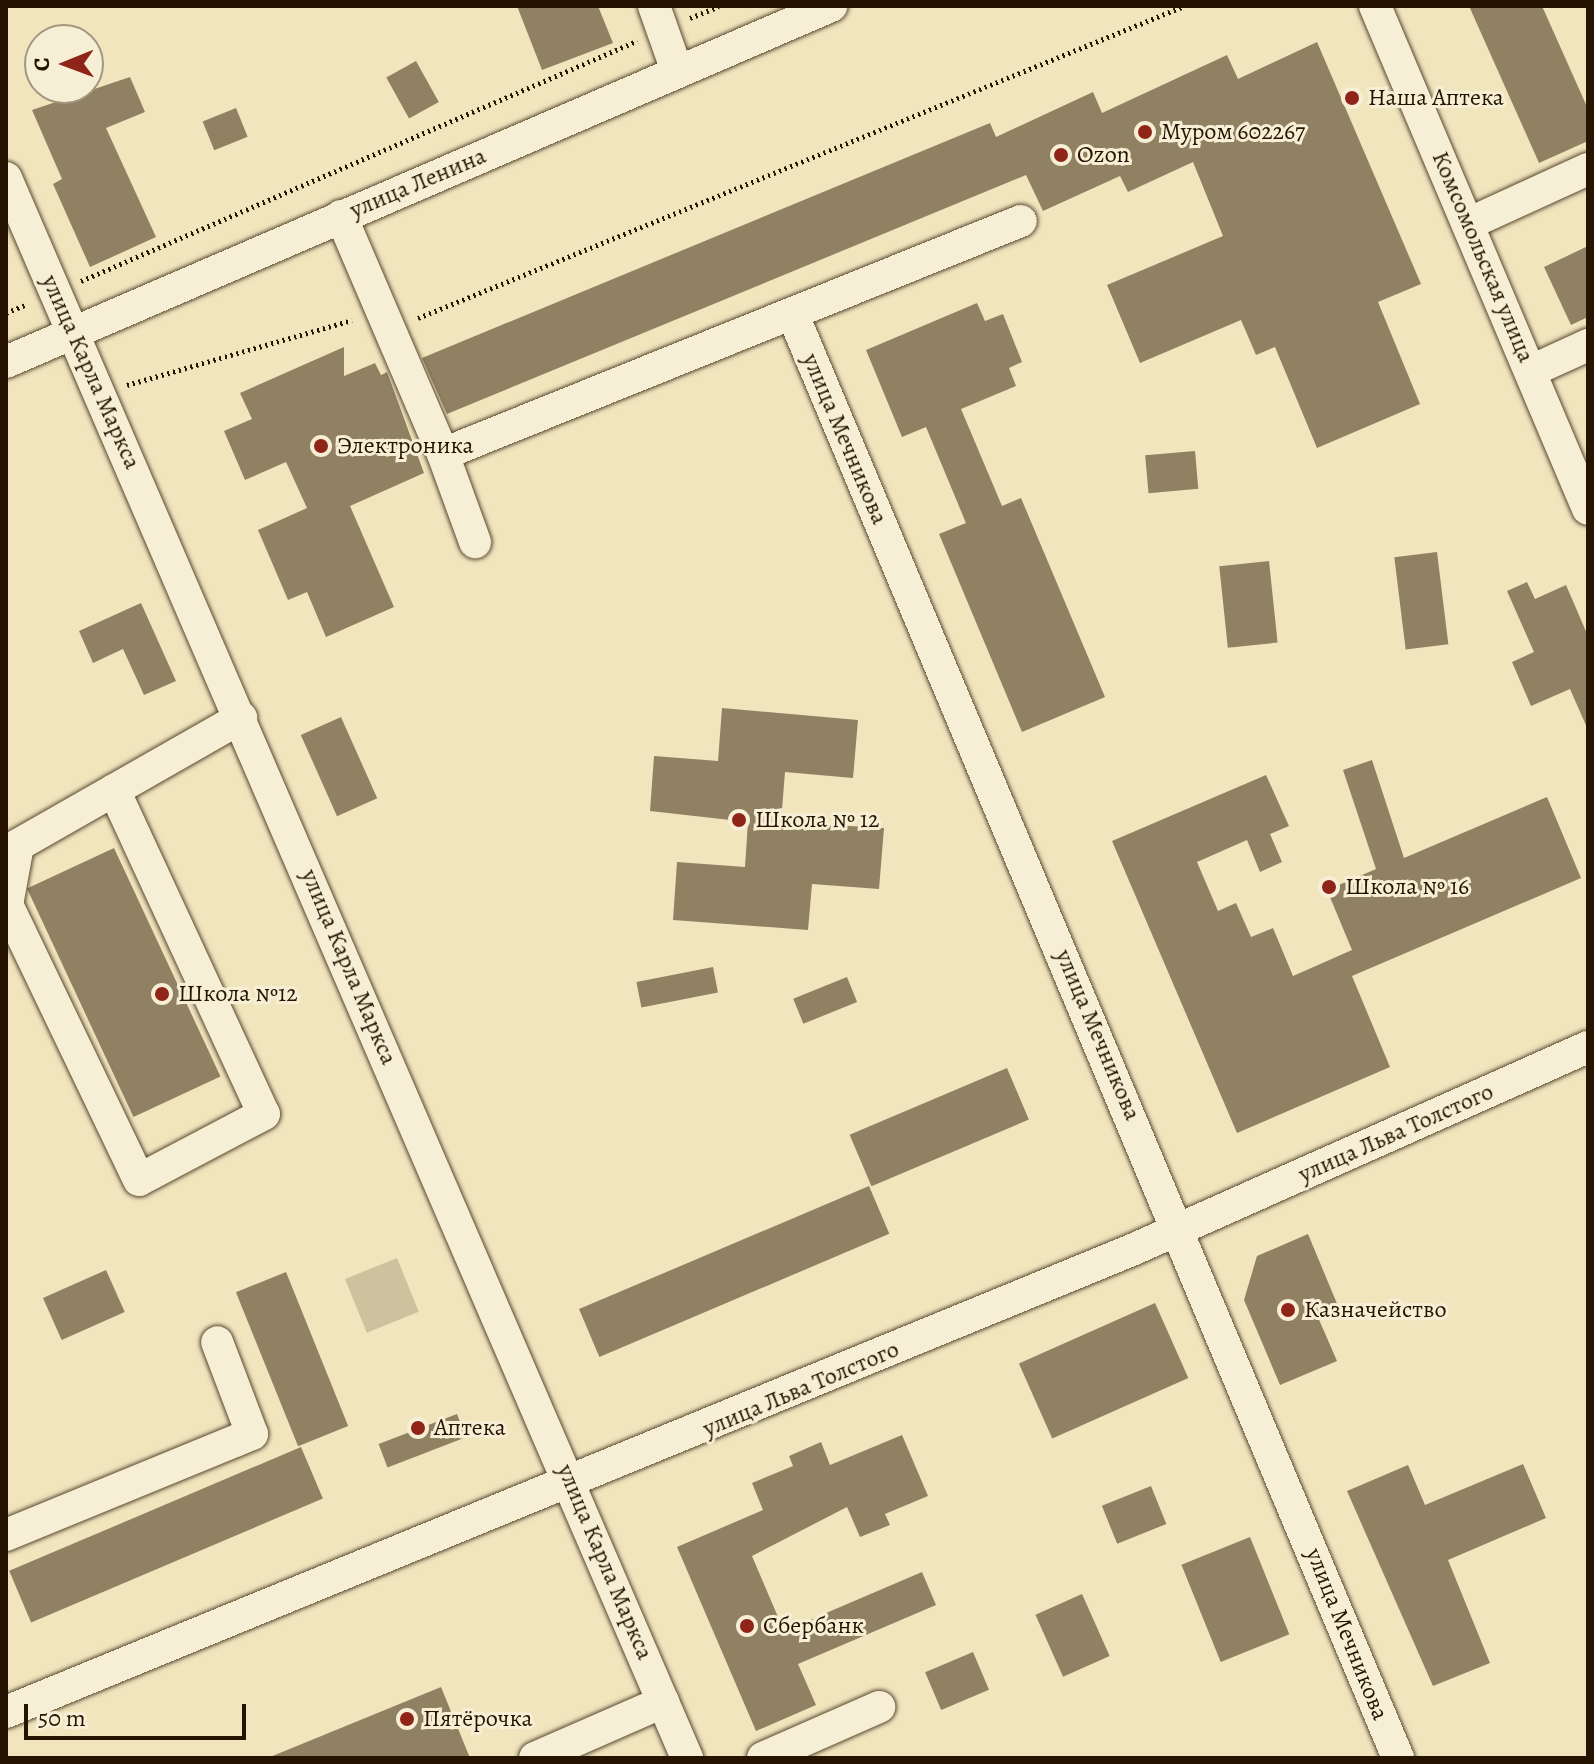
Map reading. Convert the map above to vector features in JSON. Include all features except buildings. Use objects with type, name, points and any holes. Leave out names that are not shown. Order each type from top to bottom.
[{"type":"street","name":"улица Ленина","points":[[6,362],[831,6]]},
{"type":"street","name":"Комсомольская улица","points":[[1375,6],[1470,223],[1588,509]]},
{"type":"street","points":[[659,18],[677,71]]},
{"type":"street","points":[[1470,223],[1588,169]]},
{"type":"street","name":"улица Карла Маркса","points":[[6,178],[574,1484],[687,1758]]},
{"type":"street","points":[[341,216],[443,454],[475,542]]},
{"type":"street","points":[[443,454],[1021,221]]},
{"type":"street","name":"улица Мечникова","points":[[793,315],[1180,1229],[1398,1758]]},
{"type":"street","points":[[1531,371],[1588,345]]},
{"type":"street","points":[[114,790],[264,1114],[139,1180],[7,905],[18,845],[114,790],[241,718]]},
{"type":"street","name":"улица Льва Толстого","points":[[6,1712],[574,1484],[1180,1229],[1588,1047]]},
{"type":"street","points":[[6,1535],[252,1434],[217,1342]]},
{"type":"street","points":[[535,1758],[663,1702]]},
{"type":"street","points":[[763,1758],[879,1707]]},
{"type":"path","points":[[6,313],[659,18],[719,6]]},
{"type":"path","points":[[101,393],[354,320],[424,317],[1184,6]]},
{"type":"shaded area","points":[[397,1258],[419,1312],[367,1333],[345,1279]]},
{"type":"place","name":"Наша Аптека","points":[[1352,98]]},
{"type":"place","name":"Муром 602267","points":[[1145,132]]},
{"type":"place","name":"Ozon","points":[[1061,155]]},
{"type":"place","name":"Электроника","points":[[321,446]]},
{"type":"place","name":"Школа № 12","points":[[739,820]]},
{"type":"place","name":"Школа № 16","points":[[1329,887]]},
{"type":"place","name":"Школа №12","points":[[162,994]]},
{"type":"place","name":"Казначейство","points":[[1288,1310]]},
{"type":"place","name":"Аптека","points":[[418,1428]]},
{"type":"place","name":"Сбербанк","points":[[747,1626]]},
{"type":"place","name":"Пятёрочка","points":[[407,1719]]}]
